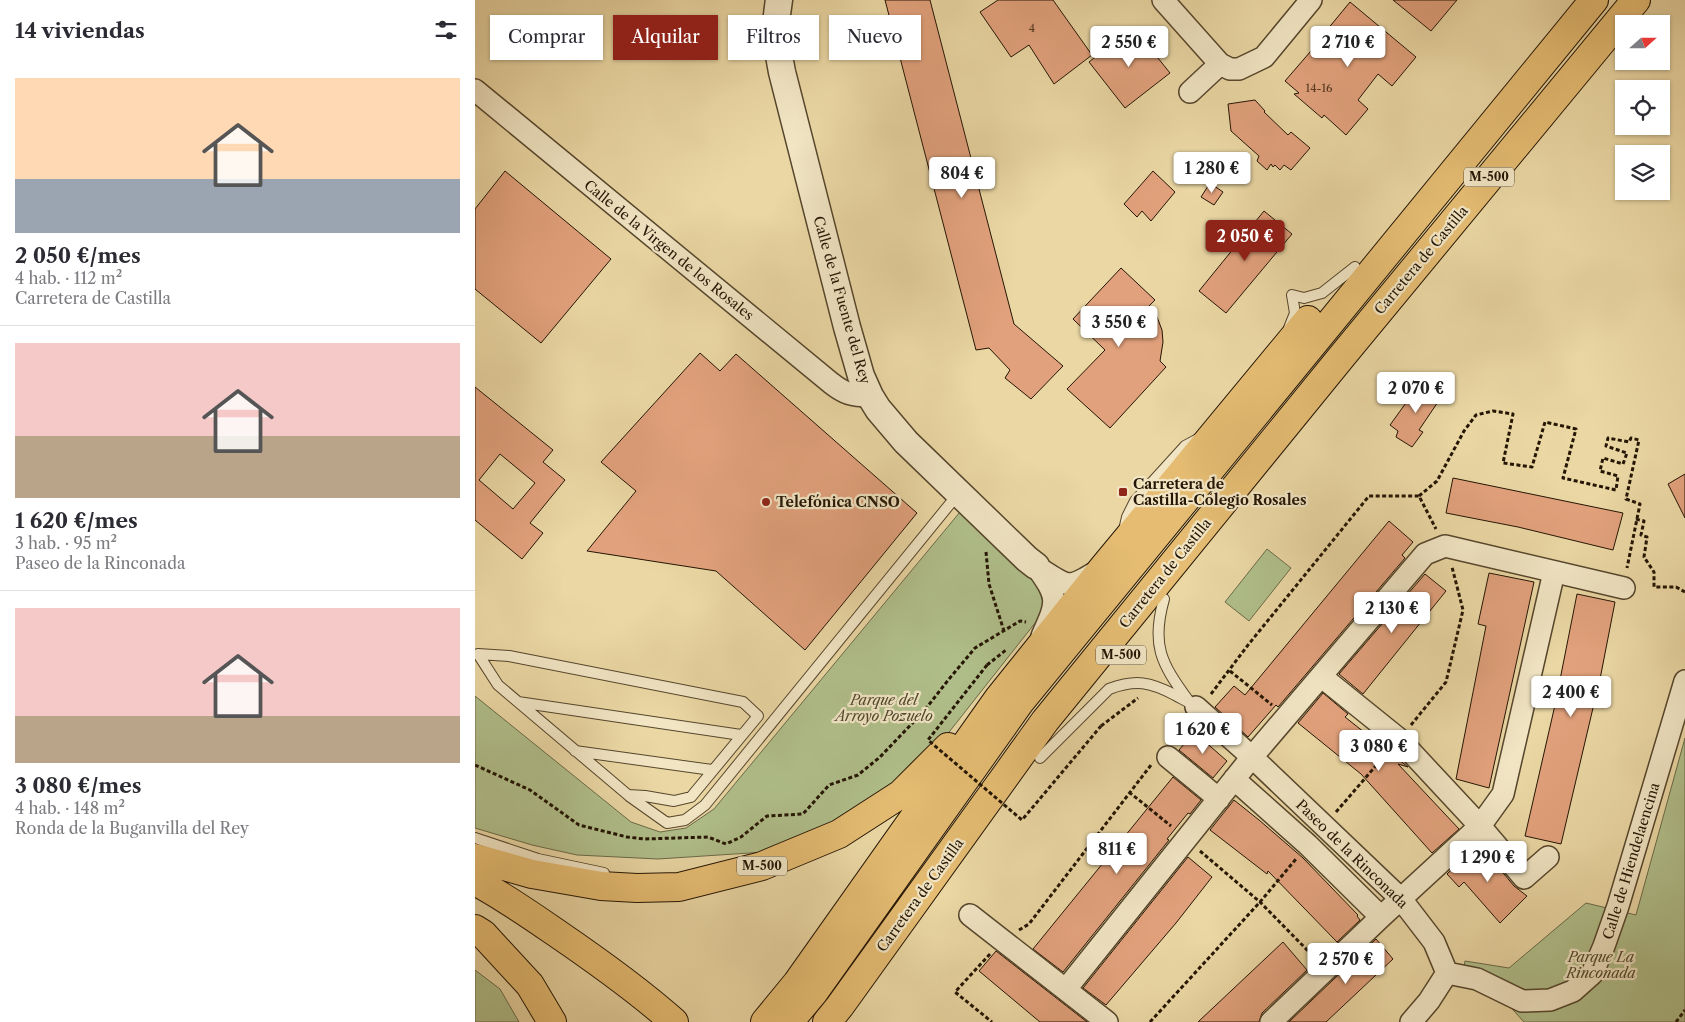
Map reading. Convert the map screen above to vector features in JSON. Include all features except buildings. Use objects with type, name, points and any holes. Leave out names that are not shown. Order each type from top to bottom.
[{"type":"highway","name":"M-500","points":[[789,1022],[815,992],[1020,702],[1594,0]]},
{"type":"highway","name":"Carretera de Castilla","points":[[833,1017],[1045,721],[1343,354],[1636,0]]},
{"type":"highway","name":"M-500","points":[[765,1022],[797,983],[997,699],[1030,640],[1103,568],[1308,320],[1355,268],[1485,111],[1569,30]]},
{"type":"highway","name":"M-500","points":[[885,944],[986,830],[1216,532],[1343,354]]},
{"type":"highway","name":"M-500","points":[[475,858],[532,874],[601,886],[637,888],[679,887],[762,866],[839,834],[901,794],[997,699]]},
{"type":"highway","points":[[475,881],[499,894],[588,954],[674,1022]]},
{"type":"highway","points":[[475,897],[588,954]]},
{"type":"highway","points":[[475,929],[483,934],[530,985],[552,1022]]},
{"type":"street","name":"Calle de la Fuente del Rey","points":[[779,0],[776,17],[776,38],[782,72],[847,327],[861,376],[870,396],[889,424],[1027,559],[1066,584],[1074,584],[1081,581],[1103,568]]},
{"type":"street","points":[[1163,0],[1220,64],[1230,69],[1239,69],[1264,57],[1311,0]]},
{"type":"street","points":[[1190,92],[1220,64]]},
{"type":"street","name":"Calle de la Virgen de los Rosales","points":[[475,90],[831,384],[843,393],[870,396]]},
{"type":"street","points":[[1066,988],[1252,757],[1425,554],[1445,546],[1624,588]]},
{"type":"street","name":"Calle de la Fuente del Rey","points":[[1030,640],[1053,614],[1054,596],[1049,584],[1037,566]]},
{"type":"street","points":[[1271,1022],[1325,969],[1480,826],[1503,794],[1554,572]]},
{"type":"street","points":[[1322,677],[1399,739],[1480,826],[1524,878],[1548,857]]},
{"type":"street","name":"Calle de Hiendelaencina","points":[[1447,973],[1477,980],[1522,1001],[1550,1000],[1573,991],[1592,974],[1618,906],[1685,681]]},
{"type":"street","name":"Paseo de la Rinconada","points":[[1193,705],[1252,757],[1401,899],[1434,942],[1447,973]]},
{"type":"street","points":[[1163,753],[1219,798]]},
{"type":"street","points":[[1234,779],[1308,845],[1381,917]]},
{"type":"street","points":[[971,915],[1107,1022]]},
{"type":"street","points":[[1411,1022],[1429,1001],[1447,973]]},
{"type":"lane","points":[[476,654],[498,685],[628,796],[667,823],[685,820],[705,805],[959,492]]},
{"type":"lane","points":[[1164,600],[1159,616],[1159,651],[1166,669],[1193,705]]},
{"type":"lane","points":[[476,654],[509,656],[743,702],[758,716],[691,798],[674,801],[645,796],[628,796]]},
{"type":"lane","points":[[1040,758],[1109,689],[1137,682],[1155,685],[1193,705]]},
{"type":"lane","points":[[517,702],[741,735]]},
{"type":"lane","points":[[574,751],[712,770]]},
{"type":"lane","points":[[475,838],[538,859],[604,873],[613,873]]},
{"type":"lane","points":[[679,876],[762,866]]},
{"type":"path","points":[[1419,496],[1437,481],[1476,415],[1493,411],[1513,414],[1503,463],[1532,467],[1545,422],[1575,429],[1563,478],[1616,490],[1618,476],[1600,470],[1603,458],[1623,464],[1627,453],[1606,446],[1608,438],[1629,442],[1631,438],[1639,440],[1626,499],[1640,504],[1624,588]]},
{"type":"path","points":[[1636,519],[1644,521],[1641,536],[1647,537],[1643,557],[1655,572],[1654,587],[1676,587],[1685,592]]},
{"type":"path","points":[[986,550],[989,584],[1004,631]]},
{"type":"path","points":[[475,766],[530,790],[579,825],[627,837],[644,839],[708,837],[726,844],[741,837],[767,816],[803,814],[829,785],[858,774],[881,757],[925,712],[975,648],[1020,621],[1028,622],[1030,640]]},
{"type":"path","points":[[1008,648],[987,665],[928,740],[1022,820],[1101,726],[1155,685]]},
{"type":"path","points":[[1230,671],[1287,718]]},
{"type":"path","points":[[992,1022],[955,992],[1003,940],[1029,924],[1129,792],[1163,753],[1193,705]]},
{"type":"path","points":[[1129,792],[1260,902],[1325,969]]},
{"type":"path","points":[[1676,1022],[1685,1010]]},
{"type":"green space","name":"Parque del Arroyo Pozuelo","points":[[960,512],[1031,577],[1044,596],[1043,607],[1039,618],[931,755],[877,798],[829,826],[765,852],[658,859],[577,855],[532,845],[475,828],[475,696],[631,822],[660,832],[686,828],[714,809]]},
{"type":"green space","points":[[1267,549],[1291,568],[1249,621],[1225,602]]},
{"type":"green space","name":"Parque La Rinconada","points":[[1685,738],[1685,1022],[1524,1022],[1495,990],[1460,985],[1465,961],[1509,968],[1586,903],[1636,915]]},
{"type":"green space","points":[[475,970],[500,989],[519,1022],[475,1022]]},
{"type":"place","name":"Carretera de Castilla-Colegio Rosales","points":[[1123,492]]},
{"type":"place","name":"Telefónica CNSO","points":[[766,502]]}]
